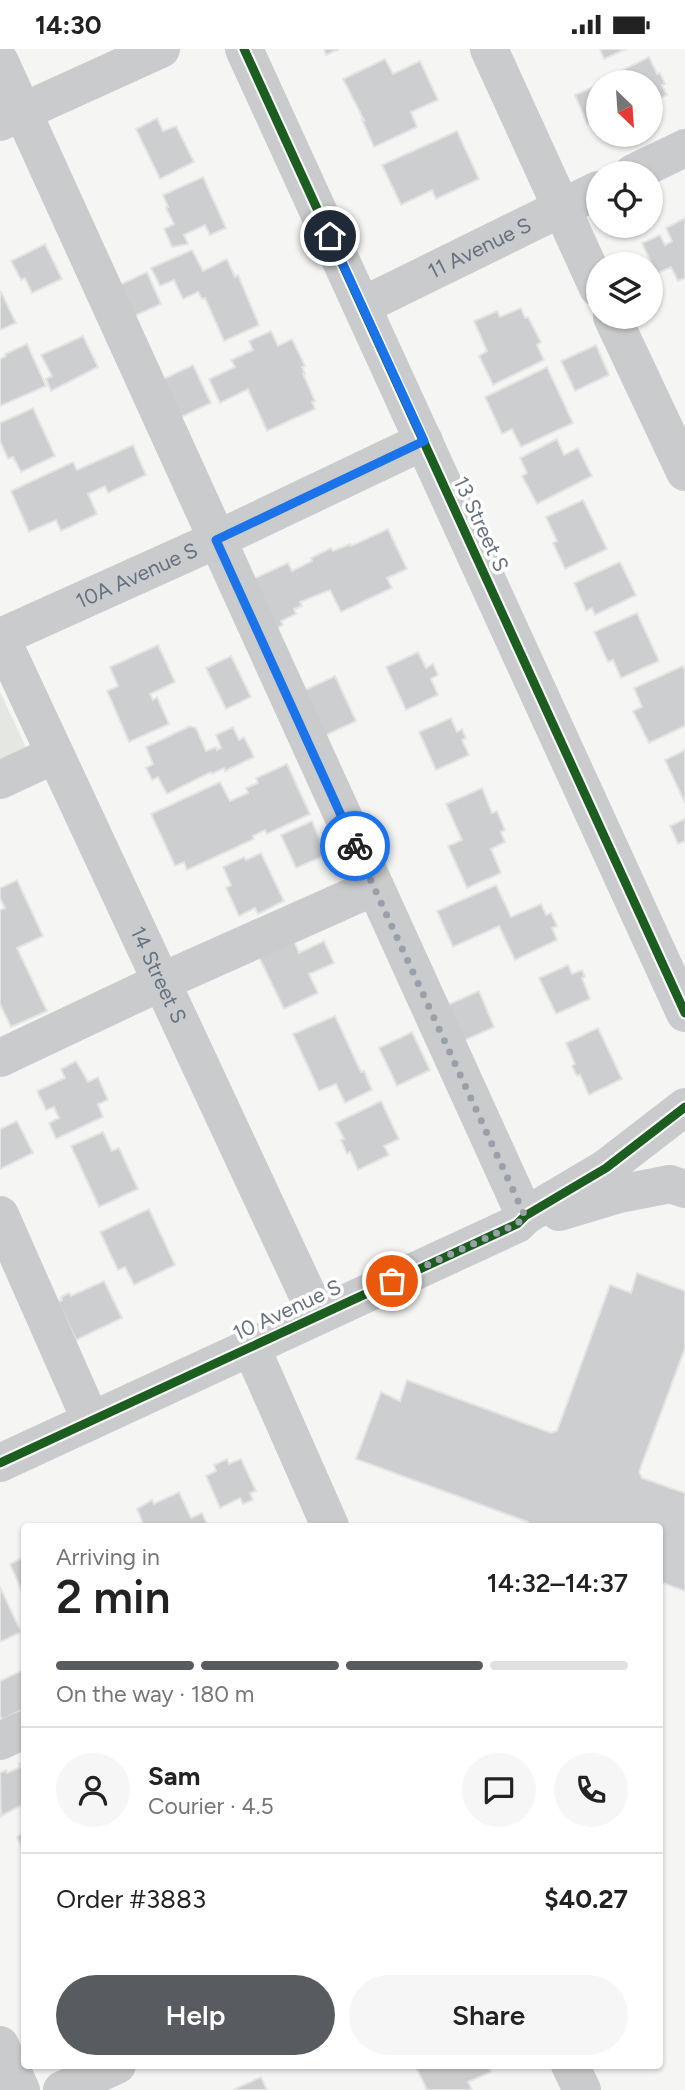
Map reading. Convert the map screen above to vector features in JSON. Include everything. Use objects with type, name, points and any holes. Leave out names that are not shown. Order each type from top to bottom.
[{"type":"street","points":[[12,117],[161,49]]},
{"type":"street","name":"13 Street S","points":[[244,49],[685,1013]]},
{"type":"street","points":[[489,49],[586,262]]},
{"type":"street","points":[[0,62],[12,117],[216,540],[374,887],[521,1220],[619,1194],[670,1184],[685,1189]]},
{"type":"street","points":[[658,161],[685,148]]},
{"type":"street","name":"11 Avenue S","points":[[362,306],[586,196]]},
{"type":"street","points":[[618,329],[685,473]]},
{"type":"street","name":"10A Avenue S","points":[[0,637],[216,540],[424,441]]},
{"type":"street","name":"14 Street S","points":[[0,637],[317,1315]]},
{"type":"street","points":[[0,780],[54,755]]},
{"type":"street","points":[[0,1058],[161,982],[374,887]]},
{"type":"street","name":"10 Avenue S","points":[[0,1463],[521,1220],[606,1168],[685,1107]]},
{"type":"street","points":[[0,1215],[91,1421]]},
{"type":"street","points":[[251,1347],[329,1523]]},
{"type":"street","points":[[0,1741],[21,1731]]},
{"type":"street","points":[[0,2045],[21,2090]]},
{"type":"street","points":[[62,2090],[108,2069]]},
{"type":"street","points":[[572,2069],[582,2090]]},
{"type":"shaded area","points":[[0,692],[28,752],[0,765]]},
{"type":"building","points":[[324,49],[339,49],[326,55]]},
{"type":"building","points":[[600,49],[626,49],[604,59]]},
{"type":"building","points":[[649,57],[655,70],[622,70]]},
{"type":"building","points":[[385,59],[393,74],[420,61],[438,100],[411,112],[417,127],[374,147],[364,120],[343,79]]},
{"type":"building","points":[[586,90],[586,122],[575,95]]},
{"type":"building","points":[[157,118],[163,131],[176,126],[194,162],[160,179],[136,129]]},
{"type":"building","points":[[457,131],[479,179],[436,199],[432,190],[401,205],[382,165]]},
{"type":"building","points":[[203,177],[226,228],[210,235],[205,225],[184,235],[188,244],[172,247],[164,229],[174,224],[163,195]]},
{"type":"building","points":[[685,218],[685,278],[678,281],[671,267],[663,271],[663,252],[646,252],[642,243],[653,238],[662,238],[665,245],[672,241],[666,228]]},
{"type":"building","points":[[45,244],[62,279],[32,293],[25,278],[21,280],[11,261]]},
{"type":"building","points":[[192,250],[203,271],[227,259],[235,277],[238,275],[259,325],[224,341],[205,298],[202,299],[198,292],[183,299],[174,280],[160,286],[151,268]]},
{"type":"building","points":[[147,272],[161,304],[128,319],[113,288]]},
{"type":"building","points":[[0,293],[16,323],[0,330]]},
{"type":"building","points":[[521,308],[541,342],[537,345],[544,360],[493,385],[479,356],[487,351],[474,321],[497,311],[500,317]]},
{"type":"building","points":[[271,331],[278,346],[292,339],[305,366],[302,367],[303,374],[315,401],[312,402],[315,409],[267,431],[248,389],[220,403],[209,379],[235,367],[231,360],[253,350],[249,341]]},
{"type":"building","points":[[83,336],[98,367],[51,391],[46,379],[52,376],[41,355]]},
{"type":"building","points":[[27,344],[46,386],[0,406],[0,359]]},
{"type":"building","points":[[596,345],[609,375],[575,391],[561,361]]},
{"type":"building","points":[[193,365],[211,403],[175,420],[157,382]]},
{"type":"building","points":[[547,367],[573,423],[521,447],[512,429],[502,434],[485,397]]},
{"type":"building","points":[[33,408],[55,456],[21,472],[13,457],[8,459],[0,441],[0,423]]},
{"type":"building","points":[[557,439],[564,455],[578,448],[592,476],[537,504],[522,476],[527,473],[520,458]]},
{"type":"building","points":[[133,445],[146,475],[108,493],[105,486],[88,494],[97,514],[61,531],[56,520],[29,532],[11,491],[73,462],[77,470]]},
{"type":"building","points":[[583,500],[607,549],[565,569],[553,543],[557,541],[546,517]]},
{"type":"building","points":[[388,529],[407,569],[387,578],[392,588],[341,612],[330,590],[300,602],[302,606],[294,609],[296,614],[281,621],[283,625],[270,632],[253,579],[288,563],[292,571],[331,548],[333,551],[350,544],[351,546]]},
{"type":"building","points":[[620,562],[636,595],[595,615],[592,608],[586,611],[574,583]]},
{"type":"building","points":[[637,613],[659,661],[621,678],[613,660],[608,662],[594,632]]},
{"type":"building","points":[[158,645],[175,682],[150,694],[153,700],[157,697],[169,724],[129,742],[107,691],[118,686],[110,667]]},
{"type":"building","points":[[418,652],[426,668],[433,664],[438,675],[431,679],[438,695],[406,710],[386,667]]},
{"type":"building","points":[[231,656],[251,697],[226,709],[206,668]]},
{"type":"building","points":[[683,666],[685,726],[649,743],[633,711],[642,707],[634,688]]},
{"type":"building","points":[[335,676],[356,721],[322,737],[301,692]]},
{"type":"building","points":[[451,718],[457,732],[462,729],[466,738],[462,740],[469,755],[436,770],[419,732]]},
{"type":"building","points":[[190,726],[196,728],[206,751],[221,748],[216,735],[233,727],[239,740],[244,737],[254,757],[225,771],[224,768],[212,774],[211,772],[167,794],[158,777],[152,780],[146,768],[153,764],[146,747]]},
{"type":"building","points":[[685,750],[685,803],[665,760]]},
{"type":"building","points":[[287,764],[310,814],[267,834],[265,830],[253,836],[254,839],[187,870],[184,862],[175,866],[151,814],[220,782],[230,801],[248,793],[246,788],[258,783],[256,778]]},
{"type":"building","points":[[482,788],[492,813],[497,811],[505,830],[501,832],[505,842],[491,849],[501,873],[467,888],[448,846],[462,840],[446,804]]},
{"type":"building","points":[[685,819],[685,841],[678,844],[670,826]]},
{"type":"building","points":[[312,821],[326,855],[296,868],[281,835]]},
{"type":"building","points":[[261,853],[284,901],[258,914],[255,908],[239,916],[226,888],[231,885],[223,867],[244,857],[246,860]]},
{"type":"building","points":[[17,880],[43,936],[17,948],[47,1011],[11,1027],[0,1004],[0,910],[5,908],[0,898],[0,888]]},
{"type":"building","points":[[496,885],[511,917],[541,904],[546,915],[551,913],[557,926],[552,928],[557,940],[515,960],[499,926],[453,947],[437,911]]},
{"type":"building","points":[[294,941],[299,953],[324,941],[334,963],[309,974],[318,993],[284,1009],[259,957]]},
{"type":"building","points":[[568,965],[572,974],[582,970],[585,977],[582,978],[590,999],[556,1014],[539,978]]},
{"type":"building","points":[[479,991],[494,1027],[461,1042],[445,1006]]},
{"type":"building","points":[[335,1016],[372,1090],[345,1103],[336,1084],[319,1091],[293,1034]]},
{"type":"building","points":[[598,1028],[622,1079],[589,1095],[580,1075],[577,1076],[572,1066],[575,1064],[566,1043]]},
{"type":"building","points":[[412,1032],[430,1070],[397,1086],[379,1048]]},
{"type":"building","points":[[76,1061],[88,1082],[98,1077],[108,1100],[98,1104],[103,1117],[56,1139],[49,1123],[59,1118],[54,1107],[46,1110],[37,1091],[65,1078],[61,1069]]},
{"type":"building","points":[[381,1101],[399,1139],[384,1146],[389,1155],[358,1170],[350,1152],[347,1154],[341,1140],[344,1139],[336,1123]]},
{"type":"building","points":[[17,1121],[33,1153],[0,1169],[0,1129]]},
{"type":"building","points":[[103,1132],[112,1151],[119,1148],[138,1189],[99,1207],[71,1146]]},
{"type":"building","points":[[149,1209],[175,1265],[134,1285],[125,1267],[118,1270],[100,1232]]},
{"type":"building","points":[[637,1273],[685,1291],[685,1348],[639,1472],[642,1478],[685,1493],[685,1591],[663,1583],[663,1523],[528,1523],[356,1459],[381,1392],[400,1401],[407,1380],[551,1433],[557,1431],[610,1285],[631,1293]]},
{"type":"building","points":[[104,1281],[122,1318],[76,1340],[58,1302],[69,1293],[71,1296]]},
{"type":"building","points":[[227,1459],[229,1464],[241,1459],[256,1491],[250,1493],[253,1500],[243,1504],[240,1498],[220,1508],[206,1476],[216,1471],[214,1465]]},
{"type":"building","points":[[179,1492],[191,1518],[202,1513],[207,1523],[143,1523],[137,1509],[152,1500],[154,1504]]},
{"type":"building","points":[[21,1558],[21,1589],[10,1564]]},
{"type":"building","points":[[0,1587],[21,1632],[0,1642]]},
{"type":"building","points":[[21,1671],[21,1710],[2,1720],[0,1715],[0,1681]]},
{"type":"building","points":[[21,1767],[21,1806],[1,1816],[0,1773],[6,1770],[7,1773]]},
{"type":"building","points":[[417,2069],[490,2069],[491,2072],[468,2082],[472,2090],[427,2090]]},
{"type":"building","points":[[261,2077],[267,2090],[233,2090]]},
{"type":"cycle path","points":[[244,49],[685,1013]]},
{"type":"cycle path","points":[[0,1463],[517,1224],[525,1216],[606,1168],[685,1107]]},
{"type":"way so far","points":[[355,846],[525,1216],[517,1224],[392,1281]]},
{"type":"route","points":[[330,236],[424,441],[216,540],[355,846]]}]
